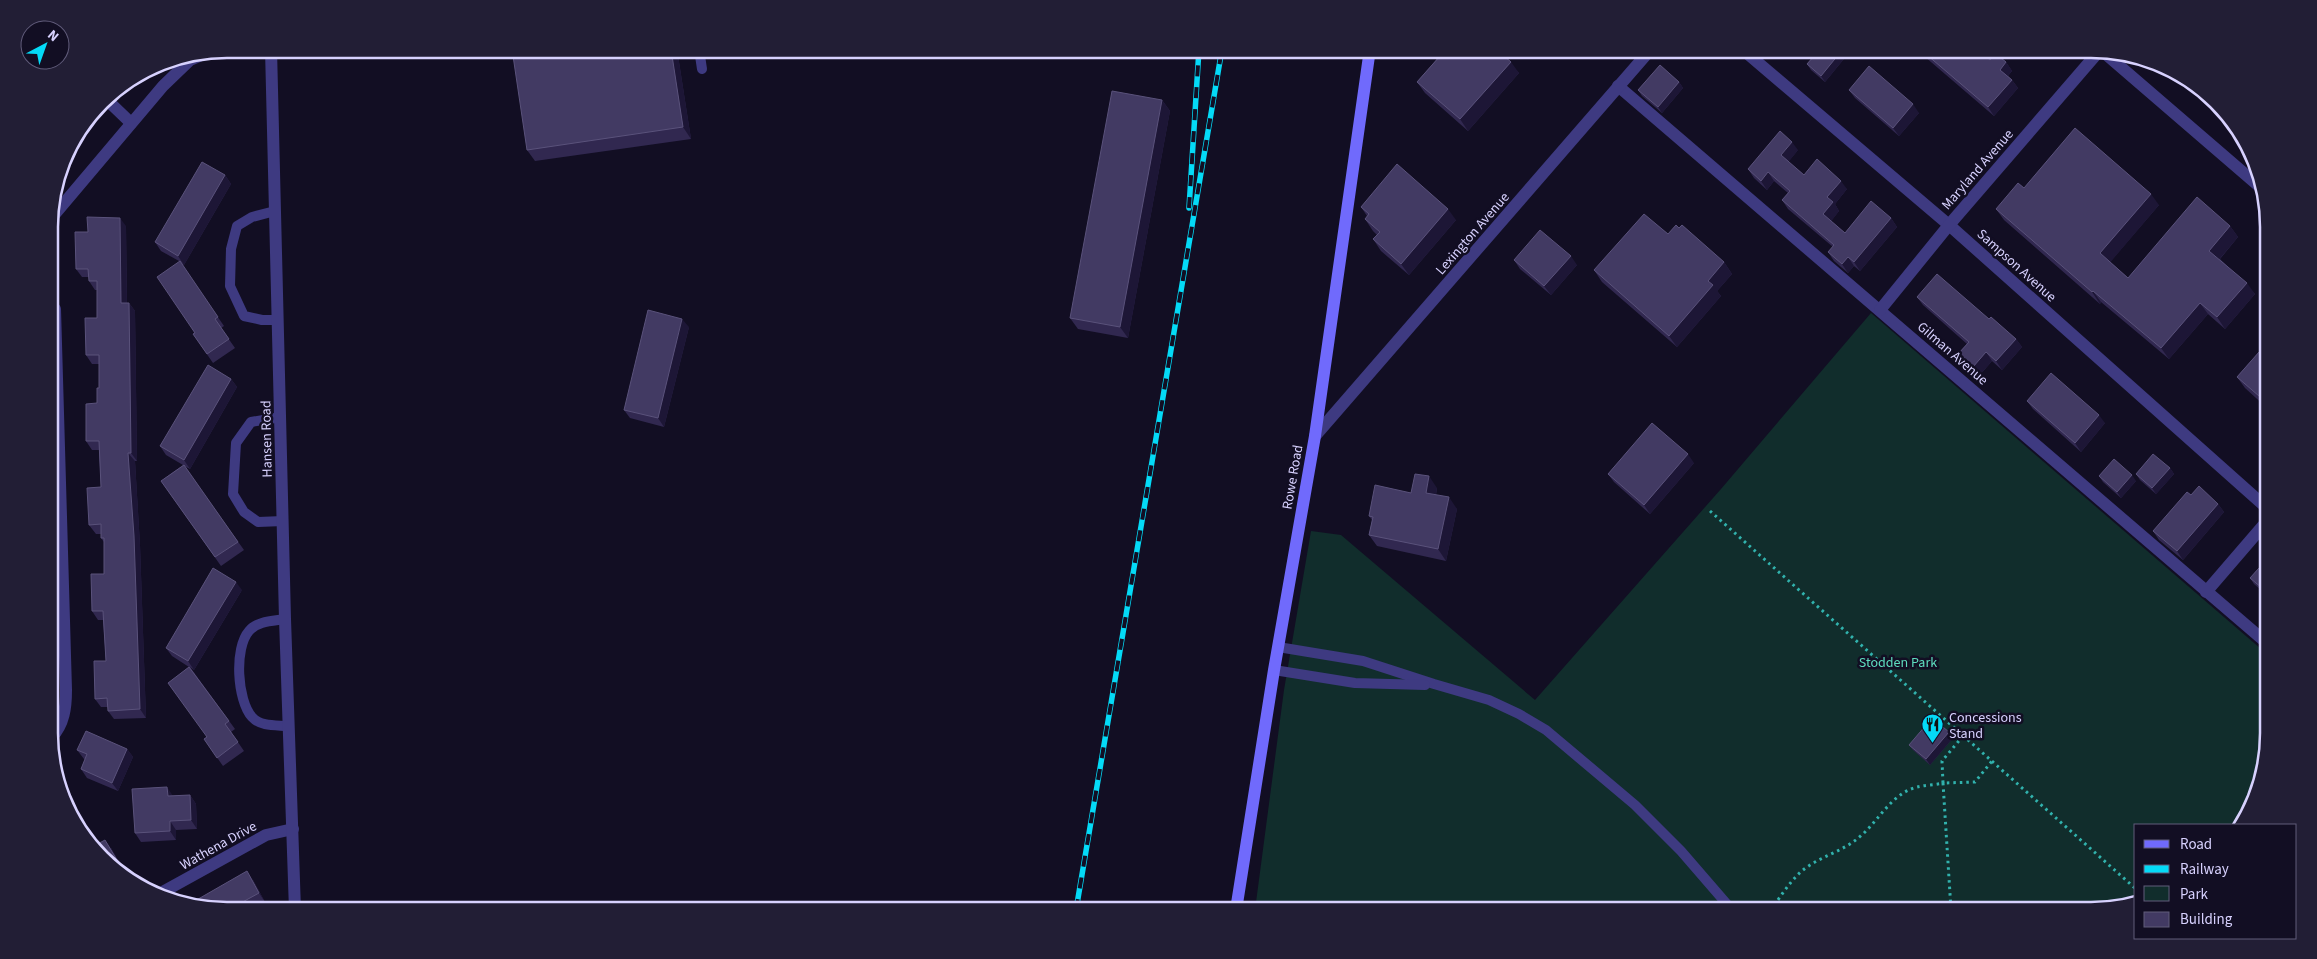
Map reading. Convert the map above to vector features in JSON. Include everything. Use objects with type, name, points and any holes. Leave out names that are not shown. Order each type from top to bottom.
[{"type":"main road","name":"Rowe Road","points":[[1237,901],[1274,670],[1315,436],[1369,58]]},
{"type":"street","name":"Hansen Road","points":[[271,58],[285,619],[295,902]]},
{"type":"street","name":"Lexington Avenue","points":[[1315,436],[1643,58]]},
{"type":"street","name":"Sampson Avenue","points":[[1753,58],[1949,225],[2260,502]]},
{"type":"street","name":"Maryland Avenue","points":[[1880,310],[1949,225],[2093,58]]},
{"type":"street","points":[[2110,59],[2253,181]]},
{"type":"street","points":[[59,209],[163,86],[188,62]]},
{"type":"street","name":"Gilman Avenue","points":[[1618,86],[2260,637]]},
{"type":"street","points":[[111,104],[131,123]]},
{"type":"street","points":[[58,413],[66,708],[58,731]]},
{"type":"street","points":[[2206,592],[2260,529]]},
{"type":"street","name":"Wathena Drive","points":[[166,890],[266,835],[293,829]]},
{"type":"lane","points":[[700,58],[702,69]]},
{"type":"lane","points":[[275,211],[252,217],[237,226],[231,248],[230,286],[244,316],[262,320],[277,320]]},
{"type":"lane","points":[[281,417],[251,422],[236,443],[233,494],[244,512],[258,522],[283,521]]},
{"type":"lane","points":[[285,619],[263,622],[249,631],[242,646],[238,686],[243,703],[252,717],[264,724],[288,726]]},
{"type":"lane","points":[[1278,647],[1364,660],[1434,684],[1489,700],[1546,730],[1635,805],[1681,851],[1724,901]]},
{"type":"lane","points":[[1274,670],[1355,683],[1434,684]]},
{"type":"path","points":[[1710,511],[2134,887]]},
{"type":"path","points":[[1951,901],[1942,761],[1963,736]]},
{"type":"path","points":[[1777,901],[1794,878],[1805,868],[1820,858],[1846,848],[1858,839],[1892,802],[1904,792],[1916,787],[1944,783],[1974,782],[1992,762]]},
{"type":"green space","name":"Stodden Park","points":[[1871,313],[2260,648],[2260,733],[2258,755],[2251,787],[2232,824],[2134,824],[2134,896],[2102,901],[1256,901],[1284,690],[1311,531],[1341,535],[1535,700],[1721,489]]},
{"type":"building","points":[[513,58],[672,58],[683,127],[527,150]]},
{"type":"building","points":[[1438,58],[1506,58],[1511,62],[1460,119],[1417,82]]},
{"type":"building","points":[[1812,58],[1836,58],[1821,76],[1807,64]]},
{"type":"building","points":[[1931,58],[1988,58],[1990,60],[1992,58],[2001,58],[2006,62],[2000,70],[2012,80],[1988,107]]},
{"type":"building","points":[[1660,65],[1679,82],[1658,107],[1638,90]]},
{"type":"building","points":[[1869,66],[1913,104],[1893,128],[1849,90]]},
{"type":"building","points":[[1112,91],[1162,100],[1120,327],[1070,318]]},
{"type":"building","points":[[2075,128],[2151,194],[2100,253],[2128,278],[2197,197],[2230,226],[2209,251],[2247,283],[2217,317],[2200,303],[2161,348],[2092,292],[1996,209],[2018,183],[2024,188]]},
{"type":"building","points":[[1780,131],[1792,142],[1781,155],[1804,175],[1817,159],[1841,181],[1827,197],[1833,202],[1823,214],[1845,233],[1871,201],[1891,218],[1854,262],[1848,257],[1842,264],[1828,252],[1834,245],[1782,200],[1790,191],[1768,172],[1761,181],[1748,169]]},
{"type":"building","points":[[202,162],[225,175],[178,256],[155,242]]},
{"type":"building","points":[[1397,164],[1448,209],[1401,264],[1373,239],[1380,232],[1365,219],[1369,214],[1361,207]]},
{"type":"building","points":[[1644,214],[1668,234],[1676,225],[1679,228],[1682,225],[1724,262],[1708,281],[1713,285],[1669,336],[1594,270]]},
{"type":"building","points":[[87,217],[120,218],[121,303],[129,303],[131,453],[128,453],[134,536],[140,709],[108,711],[107,698],[95,699],[94,661],[106,661],[103,611],[92,611],[91,574],[104,574],[104,538],[101,538],[101,524],[89,525],[87,488],[101,487],[99,441],[86,441],[86,404],[97,403],[99,355],[86,355],[85,318],[97,318],[97,281],[89,281],[88,269],[76,269],[75,232],[88,232]]},
{"type":"building","points":[[1540,230],[1571,256],[1544,286],[1514,260]]},
{"type":"building","points":[[180,261],[218,317],[215,319],[229,339],[207,354],[157,277]]},
{"type":"building","points":[[1937,274],[1989,319],[1991,317],[2016,339],[1996,361],[1986,352],[1973,367],[1958,354],[1969,342],[1917,297]]},
{"type":"building","points":[[648,310],[682,319],[658,418],[624,410]]},
{"type":"building","points":[[2260,351],[2260,397],[2237,377]]},
{"type":"building","points":[[208,365],[231,379],[184,460],[160,446]]},
{"type":"building","points":[[2051,373],[2099,415],[2075,443],[2027,401]]},
{"type":"building","points":[[1652,423],[1688,454],[1644,505],[1608,474]]},
{"type":"building","points":[[2153,454],[2170,468],[2152,488],[2136,474]]},
{"type":"building","points":[[2114,459],[2132,475],[2117,492],[2099,476]]},
{"type":"building","points":[[184,465],[238,542],[215,557],[161,481]]},
{"type":"building","points":[[1415,474],[1429,476],[1426,493],[1449,497],[1438,549],[1369,535],[1373,517],[1369,516],[1375,485],[1411,493]]},
{"type":"building","points":[[2199,486],[2218,504],[2177,551],[2153,531],[2187,492],[2191,495]]},
{"type":"building","points":[[2260,567],[2260,586],[2250,578]]},
{"type":"building","points":[[213,568],[236,582],[188,661],[166,648]]},
{"type":"building","points":[[189,667],[229,721],[225,724],[238,742],[217,758],[204,739],[207,737],[168,683]]},
{"type":"building","name":"Concessions Stand","points":[[1932,718],[1949,732],[1926,759],[1909,745]]},
{"type":"building","points":[[86,731],[127,749],[112,783],[81,769],[87,754],[77,750]]},
{"type":"building","points":[[167,787],[168,796],[190,795],[191,820],[170,821],[170,831],[135,833],[132,789]]},
{"type":"building","points":[[105,840],[117,860],[115,860],[99,843]]},
{"type":"building","points":[[247,871],[259,893],[243,902],[198,899]]},
{"type":"railway","points":[[1189,208],[1198,58]]},
{"type":"railway","points":[[1077,902],[1220,58]]},
{"type":"place","name":"Concessions Stand","points":[[1933,744]]}]
